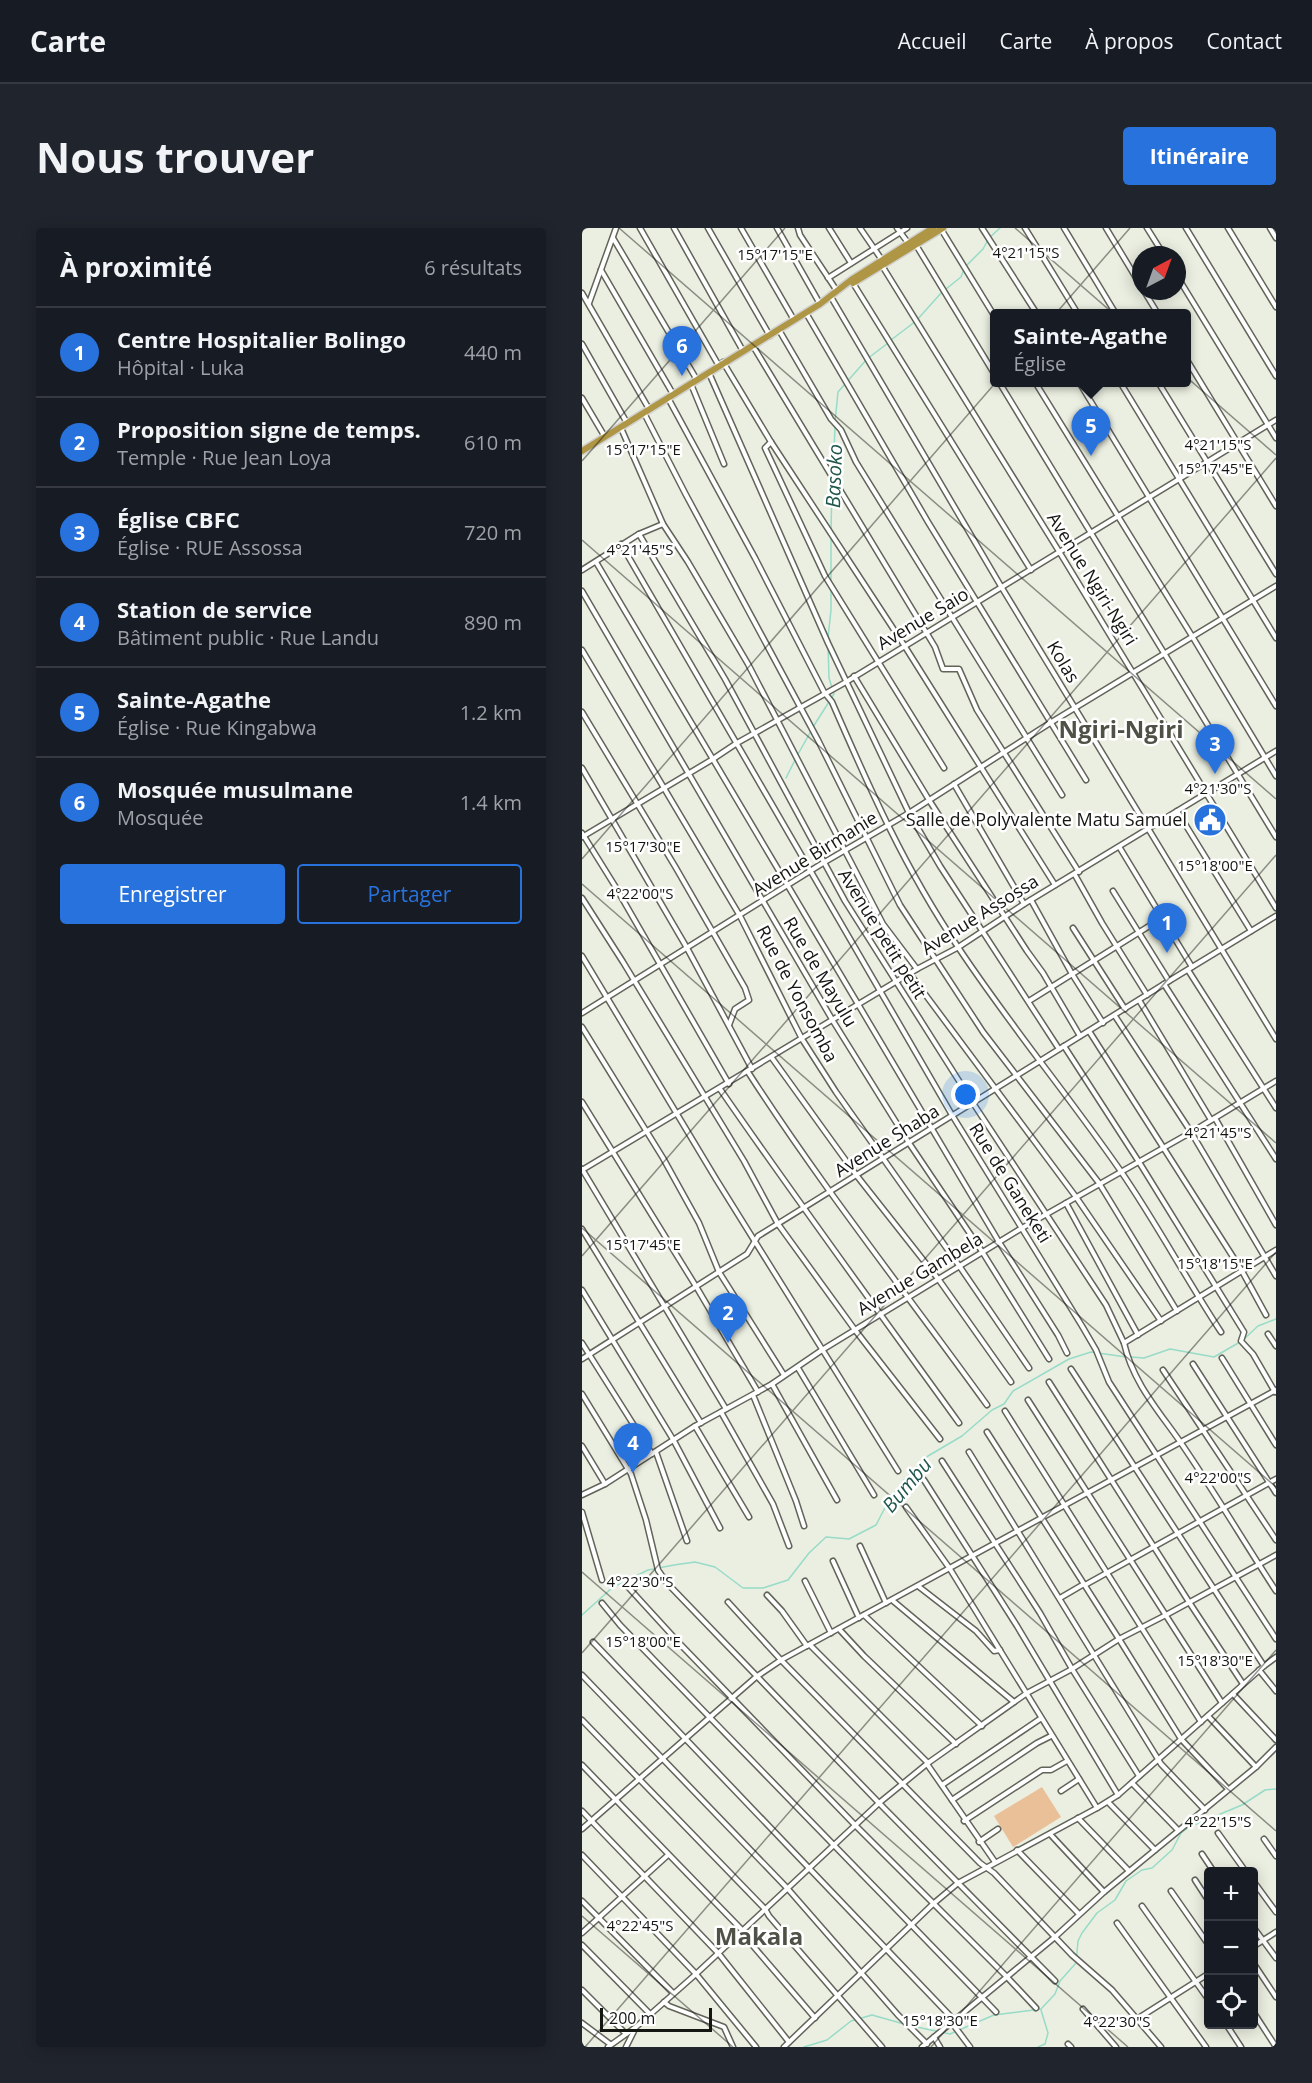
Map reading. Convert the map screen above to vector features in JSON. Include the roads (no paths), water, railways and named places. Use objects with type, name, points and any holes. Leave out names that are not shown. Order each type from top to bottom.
[{"type":"highway","points":[[582,451],[794,321],[935,229]]},
{"type":"highway","points":[[835,293],[882,263]]},
{"type":"street","points":[[586,301],[602,270],[616,228]]},
{"type":"street","points":[[640,228],[721,364],[904,645],[1055,885]]},
{"type":"street","points":[[674,228],[743,351]]},
{"type":"street","points":[[708,228],[770,336]]},
{"type":"street","points":[[741,228],[794,321]]},
{"type":"street","points":[[777,228],[819,304]]},
{"type":"street","name":"Kolas","points":[[798,228],[800,235],[828,278],[869,362],[1002,588],[1276,1039]]},
{"type":"street","points":[[828,228],[851,263]]},
{"type":"street","name":"Avenue Ngiri-Ngiri","points":[[860,228],[1276,908]]},
{"type":"street","points":[[828,278],[899,230],[907,228]]},
{"type":"street","points":[[982,228],[1034,309]]},
{"type":"street","points":[[1025,228],[1075,309]]},
{"type":"street","points":[[1064,228],[1113,309]]},
{"type":"street","points":[[1106,228],[1132,271]]},
{"type":"street","points":[[1148,228],[1159,246]]},
{"type":"street","points":[[1186,228],[1276,376]]},
{"type":"street","points":[[1228,228],[1276,307]]},
{"type":"street","points":[[1270,228],[1276,238]]},
{"type":"street","points":[[935,229],[990,310]]},
{"type":"street","points":[[899,230],[912,245],[990,367]]},
{"type":"street","points":[[613,238],[693,381],[724,464]]},
{"type":"street","points":[[602,270],[832,702],[886,825],[915,878],[1010,1024],[1121,1171],[1221,1332]]},
{"type":"street","points":[[853,283],[1030,570]]},
{"type":"street","points":[[1186,291],[1276,438]]},
{"type":"street","points":[[582,293],[646,411],[685,493],[800,707],[900,905],[983,1032],[1100,1183],[1177,1311]]},
{"type":"street","points":[[806,313],[928,522],[1086,780]]},
{"type":"street","points":[[779,330],[831,418],[841,430],[856,462],[1062,795]]},
{"type":"street","points":[[582,344],[627,423]]},
{"type":"street","points":[[753,346],[934,647],[943,669],[960,669],[977,710],[1077,873],[1116,946],[1147,995]]},
{"type":"street","points":[[1191,366],[1276,506]]},
{"type":"street","points":[[708,373],[782,544],[909,813],[940,866],[1059,1049]]},
{"type":"street","points":[[1002,387],[1276,837]]},
{"type":"street","points":[[1038,387],[1276,776]]},
{"type":"street","points":[[1081,387],[1276,706]]},
{"type":"street","points":[[1123,387],[1276,638]]},
{"type":"street","points":[[1161,387],[1276,574]]},
{"type":"street","points":[[582,398],[605,437]]},
{"type":"street","name":"Avenue Saio","points":[[582,836],[737,743],[846,682],[1276,420]]},
{"type":"street","points":[[620,427],[663,524],[724,623],[883,924],[917,969]]},
{"type":"street","points":[[771,442],[765,448],[825,576],[944,768]]},
{"type":"street","points":[[582,570],[621,544],[663,524]]},
{"type":"street","name":"Avenue petit petit","points":[[639,534],[725,679],[845,901],[973,1103],[1106,1305],[1124,1343],[1138,1382],[1181,1443],[1276,1591]]},
{"type":"street","name":"Rue de Ganeketi","points":[[621,544],[952,1115],[1096,1350],[1109,1382],[1276,1639]]},
{"type":"street","points":[[596,562],[1067,1353]]},
{"type":"street","name":"Avenue Birmanie","points":[[582,1013],[1276,585]]},
{"type":"street","name":"Rue de Mayulu","points":[[582,591],[833,1021],[1049,1359]]},
{"type":"street","name":"Rue de Yonsomba","points":[[582,650],[740,916],[802,1039],[1029,1368]]},
{"type":"street","points":[[854,676],[929,800],[1051,987],[1080,1036]]},
{"type":"street","points":[[582,712],[714,932],[749,999],[748,1002],[735,1009],[729,1025]]},
{"type":"street","name":"Avenue Assossa","points":[[582,1170],[677,1112],[729,1084],[917,969],[958,947],[1004,916],[1120,848],[1276,751]]},
{"type":"street","points":[[582,768],[687,948],[729,1025],[750,1071],[830,1193],[987,1405]]},
{"type":"street","points":[[954,784],[1024,904]]},
{"type":"street","points":[[1177,811],[1251,931]]},
{"type":"street","points":[[582,836],[615,886],[729,1084]]},
{"type":"street","points":[[1120,848],[1276,1108]]},
{"type":"street","points":[[1113,891],[1139,932],[1166,982],[1276,1159]]},
{"type":"street","points":[[582,898],[744,1161],[778,1224],[855,1330],[940,1439]]},
{"type":"street","points":[[1030,900],[1103,1023]]},
{"type":"street","name":"Avenue Shaba","points":[[582,1359],[697,1288],[747,1254],[755,1240],[778,1224],[1276,916]]},
{"type":"street","points":[[1029,1001],[1162,918]]},
{"type":"street","points":[[1073,928],[1125,1009]]},
{"type":"street","points":[[582,956],[898,1471]]},
{"type":"street","points":[[910,974],[1076,1197],[1161,1321]]},
{"type":"street","points":[[1139,1000],[1276,1225]]},
{"type":"street","points":[[1115,1016],[1191,1132],[1276,1276]]},
{"type":"street","points":[[582,1027],[663,1158],[699,1223],[719,1272],[784,1375]]},
{"type":"street","points":[[1089,1031],[1242,1271],[1266,1315]]},
{"type":"street","points":[[582,1829],[756,1677],[781,1660],[1276,1392],[1252,1354],[1242,1343],[1244,1332],[1064,1046]]},
{"type":"street","points":[[772,1058],[857,1176],[939,1280],[1011,1382]]},
{"type":"street","name":"Avenue Gambela","points":[[582,1495],[628,1470],[695,1426],[772,1384],[822,1350],[1022,1228],[1276,1081]]},
{"type":"street","points":[[720,1089],[803,1209],[959,1423]]},
{"type":"street","points":[[582,1102],[697,1288],[758,1392]]},
{"type":"street","points":[[582,1170],[665,1306],[724,1411],[773,1504],[789,1546]]},
{"type":"street","points":[[1066,1203],[1138,1335]]},
{"type":"street","points":[[582,1229],[701,1423]]},
{"type":"street","points":[[1124,1343],[1276,1250]]},
{"type":"street","points":[[582,1290],[674,1441],[720,1528]]},
{"type":"street","points":[[1268,1334],[1276,1346]]},
{"type":"street","points":[[582,1344],[654,1453],[687,1541]]},
{"type":"street","points":[[1222,1358],[1276,1446]]},
{"type":"street","points":[[1193,1364],[1276,1493]]},
{"type":"street","points":[[798,1368],[874,1495]]},
{"type":"street","points":[[1071,1369],[1264,1666]]},
{"type":"street","points":[[1163,1370],[1276,1540]]},
{"type":"street","points":[[1048,1382],[1244,1684]]},
{"type":"street","points":[[772,1384],[837,1500]]},
{"type":"street","points":[[582,1394],[628,1470],[646,1520],[657,1568],[680,1597],[1055,1981]]},
{"type":"street","points":[[753,1395],[804,1526]]},
{"type":"street","points":[[1028,1400],[1222,1703]]},
{"type":"street","points":[[1005,1412],[1066,1505],[1201,1722]]},
{"type":"street","points":[[695,1426],[749,1517]]},
{"type":"street","points":[[987,1432],[1181,1739],[1228,1789]]},
{"type":"street","points":[[582,1446],[605,1484]]},
{"type":"street","points":[[969,1452],[1158,1759],[1205,1810]]},
{"type":"street","points":[[942,1461],[1040,1612],[1072,1669],[1139,1776]]},
{"type":"street","points":[[1060,1598],[1276,1479]]},
{"type":"street","points":[[924,1480],[973,1556],[1118,1795]]},
{"type":"street","points":[[906,1508],[950,1569],[1027,1693],[1040,1719],[1097,1808]]},
{"type":"street","points":[[582,1512],[602,1580]]},
{"type":"street","points":[[860,1546],[886,1603]]},
{"type":"street","points":[[582,2023],[609,2046],[617,2042],[719,1954],[879,1803],[927,1764],[1027,1693],[1072,1669],[1119,1639],[1276,1554]]},
{"type":"street","points":[[833,1562],[862,1616],[982,1726]]},
{"type":"street","points":[[805,1581],[831,1633]]},
{"type":"street","points":[[918,1586],[976,1631],[994,1651],[1000,1650]]},
{"type":"street","points":[[628,1587],[855,1825],[1036,2008]]},
{"type":"street","points":[[767,1595],[808,1645],[927,1764],[964,1821],[995,1862]]},
{"type":"street","points":[[892,1600],[1014,1702]]},
{"type":"street","points":[[728,1602],[781,1660],[980,1863],[994,1873],[1055,1937],[1112,1990],[1161,2047]]},
{"type":"street","points":[[603,1603],[620,1625],[709,1718],[996,2012]]},
{"type":"street","points":[[839,1629],[956,1744]]},
{"type":"street","points":[[593,1642],[953,2022],[970,2047]]},
{"type":"street","points":[[784,2047],[933,1904],[958,1883],[1118,1795],[1259,1670],[1276,1658]]},
{"type":"street","points":[[1259,1670],[1276,1691]]},
{"type":"street","points":[[582,1675],[788,1888],[924,2045],[1256,1767],[1276,1747]]},
{"type":"street","points":[[1233,1694],[1276,1740]]},
{"type":"street","points":[[1208,1716],[1256,1767]]},
{"type":"street","points":[[942,1785],[1040,1719]]},
{"type":"street","points":[[582,1720],[765,1909],[882,2047]]},
{"type":"street","points":[[952,1800],[1051,1736]]},
{"type":"street","points":[[964,1821],[1042,1770],[1051,1770],[1067,1761]]},
{"type":"street","points":[[582,1766],[741,1931],[815,2018]]},
{"type":"street","points":[[1060,1791],[1079,1779]]},
{"type":"street","points":[[1132,1783],[1178,1830]]},
{"type":"street","points":[[1108,1802],[1155,1850]]},
{"type":"street","points":[[582,1811],[719,1954],[789,2042]]},
{"type":"street","points":[[1078,1818],[1129,1871]]},
{"type":"street","points":[[980,1842],[998,1829]]},
{"type":"street","points":[[1218,1833],[1242,1867]]},
{"type":"street","points":[[1050,1834],[1104,1892]]},
{"type":"street","points":[[1264,1839],[1276,1856]]},
{"type":"street","points":[[1017,1850],[1078,1914]]},
{"type":"street","points":[[1202,1854],[1211,1867]]},
{"type":"street","points":[[582,1855],[696,1974],[756,2047]]},
{"type":"street","points":[[582,1933],[668,1855]]},
{"type":"street","points":[[1195,1880],[1204,1893]]},
{"type":"street","points":[[1258,1887],[1276,1912]]},
{"type":"street","points":[[1171,1891],[1204,1937]]},
{"type":"street","points":[[582,1901],[673,1993]]},
{"type":"street","points":[[1142,1906],[1204,1992]]},
{"type":"street","points":[[1117,1923],[1206,2047]]},
{"type":"street","points":[[1258,1944],[1276,1932]]},
{"type":"street","points":[[1258,1934],[1276,1958]]},
{"type":"street","points":[[582,1945],[650,2014]]},
{"type":"street","points":[[1258,1970],[1276,1997]]},
{"type":"street","points":[[1137,2019],[1207,1975]]},
{"type":"street","points":[[582,1990],[626,2034]]},
{"type":"street","points":[[664,2002],[724,2028],[733,2047]]},
{"type":"street","points":[[1083,2009],[1116,2047]]},
{"type":"street","points":[[1258,2019],[1276,2047]]},
{"type":"street","points":[[626,2047],[636,2027]]},
{"type":"street","points":[[1229,2029],[1241,2047]]},
{"type":"street","points":[[934,2037],[940,2047]]},
{"type":"waterway","name":"Basoko","points":[[946,289],[961,277],[965,267],[1000,228]]},
{"type":"waterway","name":"Basoko","points":[[891,340],[916,321],[942,292]]},
{"type":"waterway","name":"Basoko","points":[[835,422],[838,392],[867,359],[888,343]]},
{"type":"waterway","name":"Basoko","points":[[833,476],[835,427]]},
{"type":"waterway","name":"Basoko","points":[[831,533],[832,481]]},
{"type":"waterway","name":"Basoko","points":[[831,538],[831,581]]},
{"type":"waterway","name":"Basoko","points":[[828,638],[831,589]]},
{"type":"waterway","name":"Basoko","points":[[813,727],[834,694],[829,678],[828,645]]},
{"type":"waterway","name":"Basoko","points":[[797,756],[811,731]]},
{"type":"waterway","name":"Basoko","points":[[786,778],[795,760]]},
{"type":"waterway","name":"Bumbu","points":[[1244,1339],[1258,1326],[1276,1319]]},
{"type":"waterway","name":"Bumbu","points":[[1131,1357],[1144,1358],[1170,1349],[1214,1357],[1240,1342]]},
{"type":"waterway","name":"Bumbu","points":[[582,1615],[613,1587],[648,1570],[674,1565],[695,1562],[715,1567],[743,1588],[763,1588],[788,1580],[809,1553],[826,1537],[849,1539],[876,1525],[889,1500],[905,1479],[928,1456],[962,1436],[992,1410],[1004,1404],[1013,1391],[1069,1359],[1091,1352],[1126,1357]]},
{"type":"waterway","points":[[912,2026],[950,2034],[994,2015],[1041,2009],[1055,1994],[1060,1981],[1076,1963],[1078,1941],[1082,1933],[1097,1913],[1115,1900],[1126,1881],[1142,1870],[1152,1868],[1172,1850],[1181,1833],[1189,1827],[1242,1805],[1265,1790],[1276,1789]]},
{"type":"waterway","points":[[1038,2047],[1045,2044],[1048,2033],[1041,2010]]},
{"type":"waterway","points":[[804,2047],[827,2040],[851,2021],[872,2015],[904,2024]]},
{"type":"place","name":"Mosquée musulmane","points":[[682,376]]},
{"type":"place","name":"Sainte-Agathe","points":[[1091,456]]},
{"type":"place","name":"Église CBFC","points":[[1215,774]]},
{"type":"place","name":"Salle de Polyvalente Matu Samuel","points":[[1210,820]]},
{"type":"place","name":"Centre Hospitalier Bolingo","points":[[1167,953]]},
{"type":"place","name":"Proposition signe de temps.","points":[[728,1343]]},
{"type":"place","name":"Station de service","points":[[633,1473]]},
{"type":"district","name":"Ngiri-Ngiri","points":[[1121,730]]},
{"type":"district","name":"Makala","points":[[759,1937]]}]
